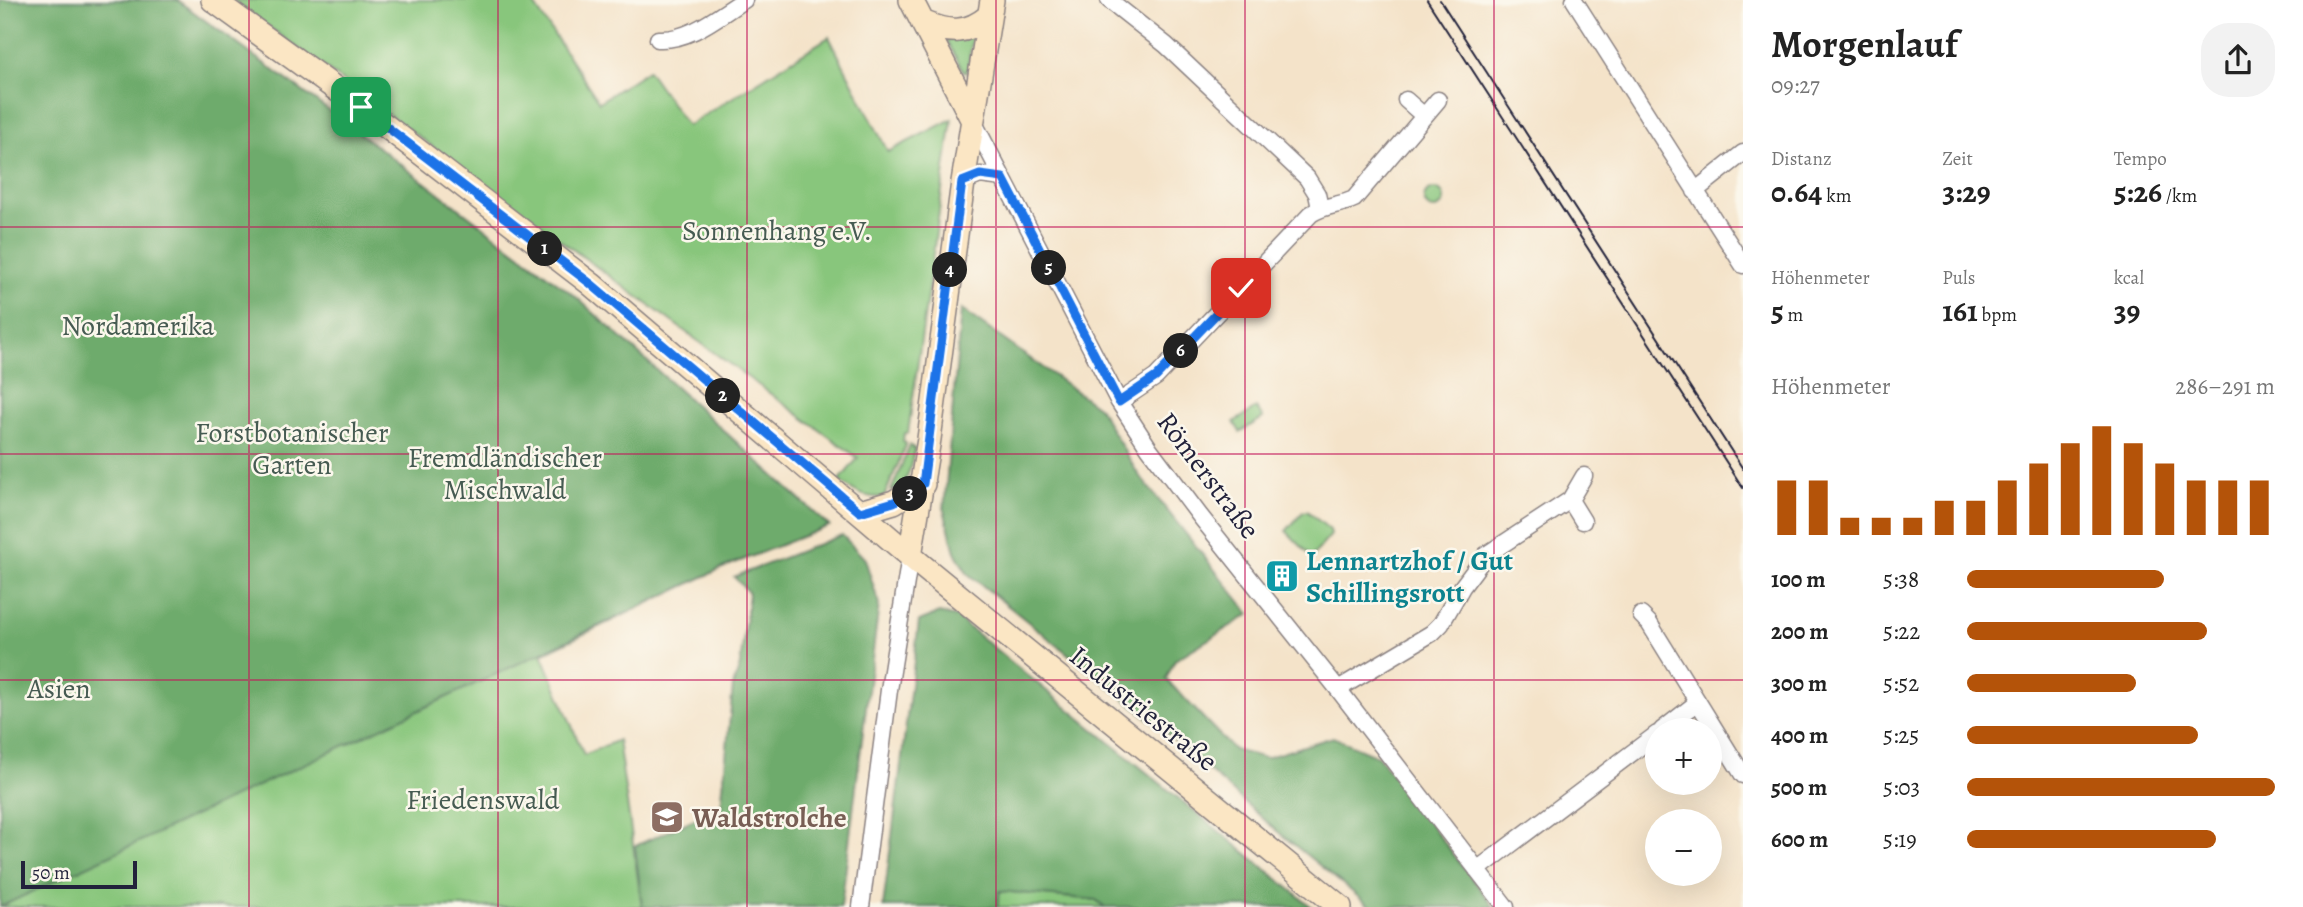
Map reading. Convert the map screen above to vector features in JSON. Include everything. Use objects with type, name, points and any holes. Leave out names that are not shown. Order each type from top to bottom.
[{"type":"main road","name":"Industriestraße","points":[[213,0],[361,107],[591,284],[910,556],[1340,907]]},
{"type":"main road","name":"Römerstraße","points":[[911,0],[972,119]]},
{"type":"main road","points":[[922,22],[944,31],[953,31],[972,27],[990,8]]},
{"type":"main road","points":[[910,556],[923,484],[962,182],[990,8]]},
{"type":"main road","points":[[860,512],[894,502],[923,484]]},
{"type":"street","points":[[658,39],[670,40],[686,35],[744,0]]},
{"type":"street","points":[[1109,0],[1167,45],[1307,178],[1317,194],[1320,208]]},
{"type":"street","points":[[1574,0],[1743,265]]},
{"type":"street","points":[[1406,100],[1424,116]]},
{"type":"street","points":[[1119,402],[1156,377],[1311,214],[1320,208],[1354,199],[1438,100]]},
{"type":"street","name":"Römerstraße","points":[[972,119],[1119,402],[1149,448],[1199,516],[1338,689],[1506,907]]},
{"type":"street","points":[[1695,191],[1743,153]]},
{"type":"street","points":[[962,182],[980,175],[1003,178]]},
{"type":"street","points":[[1338,689],[1432,633],[1441,624],[1462,587],[1486,555],[1570,500],[1584,476]]},
{"type":"street","points":[[1570,500],[1583,521]]},
{"type":"street","points":[[861,907],[889,690],[910,556]]},
{"type":"street","points":[[1642,615],[1743,775]]},
{"type":"street","points":[[1677,718],[1698,702]]},
{"type":"street","points":[[1478,870],[1645,743]]},
{"type":"green space","name":"Forstbotanischer Garten","points":[[0,0],[177,0],[350,126],[575,296],[829,526],[722,568],[542,654],[584,755],[618,740],[642,907],[0,907]]},
{"type":"green space","name":"Forstbotanischer Garten","points":[[0,0],[177,0],[350,126],[575,296],[829,526],[722,568],[0,907]]},
{"type":"green space","name":"Sonnenhang e.V.","points":[[232,0],[531,0],[599,102],[648,70],[687,126],[829,37],[888,152],[952,119],[908,433],[904,433],[903,442],[906,445],[884,497],[860,494],[839,481],[858,458]]},
{"type":"green space","points":[[973,34],[967,73],[946,40]]},
{"type":"green space","points":[[1430,189],[1438,189],[1444,199],[1438,209],[1430,209],[1424,203],[1424,195]]},
{"type":"green space","points":[[961,309],[1099,408],[1138,474],[1250,614],[1175,660],[1166,679],[1234,750],[1265,758],[1333,737],[1378,756],[1494,907],[1371,907],[1277,831],[1163,730],[967,573],[955,552],[944,510]]},
{"type":"green space","points":[[1256,408],[1263,418],[1240,432],[1234,422]]},
{"type":"green space","points":[[910,445],[915,449],[908,475],[902,485],[891,491]]},
{"type":"green space","points":[[1307,511],[1330,530],[1331,535],[1312,557],[1286,531]]},
{"type":"green space","points":[[842,535],[865,559],[879,604],[841,907],[642,907],[635,846],[721,807],[733,686],[740,665],[749,593],[734,577]]},
{"type":"green space","points":[[939,613],[956,617],[1312,907],[1105,907],[1096,900],[1000,891],[997,907],[883,907],[919,621]]},
{"type":"green space","points":[[999,891],[1096,900],[1105,907],[997,907]]},
{"type":"tram line","points":[[1427,0],[1743,488]]},
{"type":"tram line","points":[[1440,0],[1743,469]]},
{"type":"place","name":"Lennartzhof / Gut Schillingsrott","points":[[1282,576]]},
{"type":"place","name":"Waldstrolche","points":[[667,817]]},
{"type":"route","points":[[361,107],[591,284],[860,512],[894,502],[923,484],[962,182],[980,175],[1003,178],[1119,402],[1156,377],[1241,288]]},
{"type":"park label","name":"Nordamerika","points":[[138,325]]},
{"type":"park label","name":"Fremdländischer Mischwald","points":[[505,473]]},
{"type":"park label","name":"Asien","points":[[59,688]]},
{"type":"park label","name":"Friedenswald","points":[[483,799]]}]
